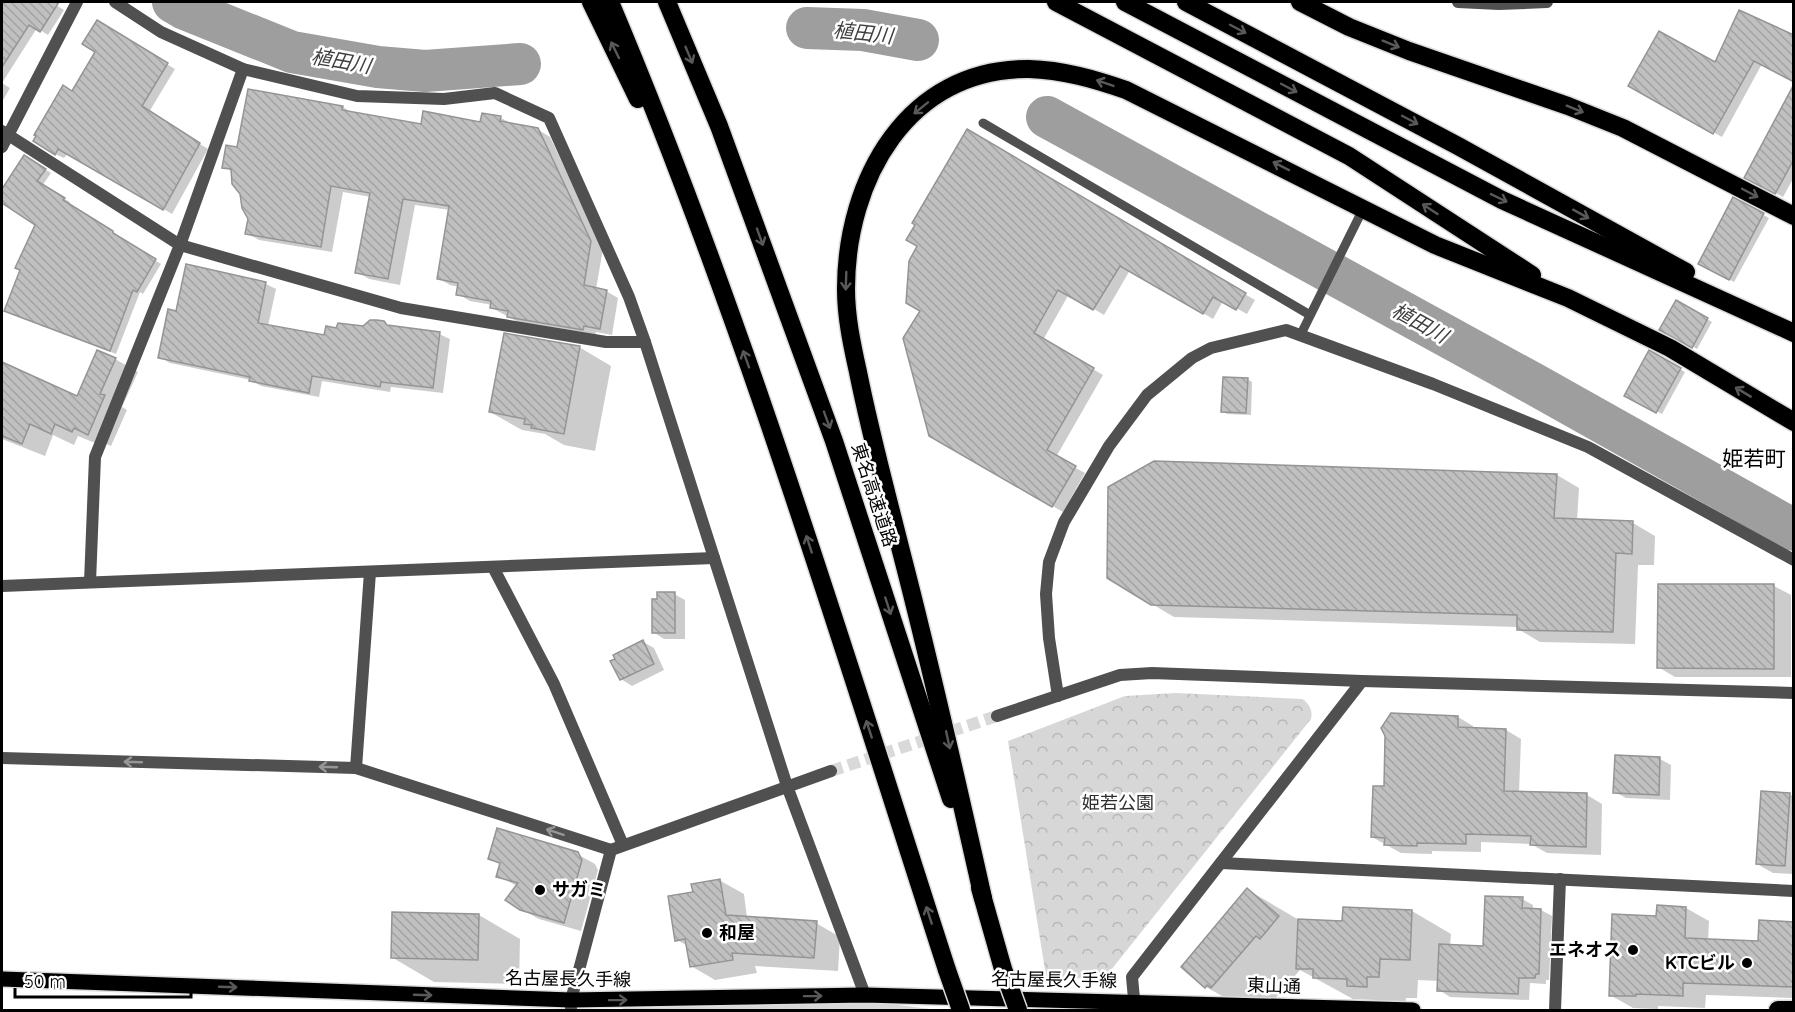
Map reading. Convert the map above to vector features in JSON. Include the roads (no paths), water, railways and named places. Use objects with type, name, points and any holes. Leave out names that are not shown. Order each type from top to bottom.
[{"type":"highway","points":[[591,2],[710,256]]},
{"type":"highway","points":[[610,2],[635,60],[710,256],[783,464],[961,1011]]},
{"type":"highway","name":"東名高速道路","points":[[667,2],[719,126],[834,441],[1018,1011]]},
{"type":"highway","points":[[1056,2],[1349,156],[1568,297]]},
{"type":"highway","points":[[1125,2],[1502,200],[1794,332]]},
{"type":"highway","points":[[1186,2],[1458,146],[1794,332]]},
{"type":"highway","points":[[1287,2],[1409,51],[1568,106],[1623,128],[1794,216]]},
{"type":"highway","points":[[1300,2],[1349,27]]},
{"type":"highway","points":[[983,898],[936,683],[867,419],[848,320],[846,280],[851,231],[859,201],[882,150],[900,126],[922,106],[945,90],[970,78],[999,71],[1028,69],[1060,72],[1126,90],[1436,245],[1568,297],[1670,348],[1794,422]]},
{"type":"highway","points":[[1778,1011],[1794,1010]]},
{"type":"main road","name":"名古屋長久手線","points":[[2,979],[571,1005],[865,995],[1135,1006]]},
{"type":"main road","name":"東山通","points":[[1135,1006],[1413,1011]]},
{"type":"street","points":[[2,147],[5,133],[77,2]]},
{"type":"street","points":[[115,2],[161,32],[243,69],[357,96],[444,99],[495,93],[549,118],[629,297],[787,786],[865,995]]},
{"type":"street","points":[[1458,2],[1499,4],[1547,2]]},
{"type":"street","points":[[90,582],[95,457],[180,245],[243,69]]},
{"type":"street","points":[[5,133],[180,245],[401,308],[606,342],[645,342]]},
{"type":"street","points":[[1058,696],[1049,638],[1046,594],[1049,562],[1064,522],[1109,446],[1147,395],[1192,358],[1211,348],[1286,330],[1433,384],[1587,447],[1794,560]]},
{"type":"street","points":[[2,586],[714,558]]},
{"type":"street","points":[[493,567],[554,684],[624,845]]},
{"type":"street","points":[[356,768],[370,572]]},
{"type":"street","points":[[997,716],[1120,675],[1152,673],[1794,693]]},
{"type":"street","points":[[1135,1006],[1132,977],[1362,681]]},
{"type":"street","points":[[2,758],[356,768],[611,850],[831,771]]},
{"type":"street","points":[[571,1005],[611,850]]},
{"type":"street","points":[[1221,863],[1794,891]]},
{"type":"street","points":[[1555,1011],[1560,879]]},
{"type":"lane","points":[[983,123],[1310,315]]},
{"type":"lane","points":[[1301,335],[1363,209]]},
{"type":"waterway","name":"植田川","points":[[173,2],[185,9],[292,52],[378,67],[425,71],[520,64]]},
{"type":"waterway","name":"植田川","points":[[807,28],[863,30],[918,40]]},
{"type":"waterway","name":"植田川","points":[[1047,117],[1534,384],[1794,530]]},
{"type":"tunnel","points":[[831,771],[997,716]]},
{"type":"place","name":"サガミ","points":[[540,890]]},
{"type":"place","name":"和屋","points":[[707,933]]},
{"type":"place","name":"エネオス","points":[[1633,950]]},
{"type":"place","name":"KTCビル","points":[[1747,963]]},
{"type":"district","name":"姫若町","points":[[1754,459]]},
{"type":"park label","name":"姫若公園","points":[[1118,803]]}]
